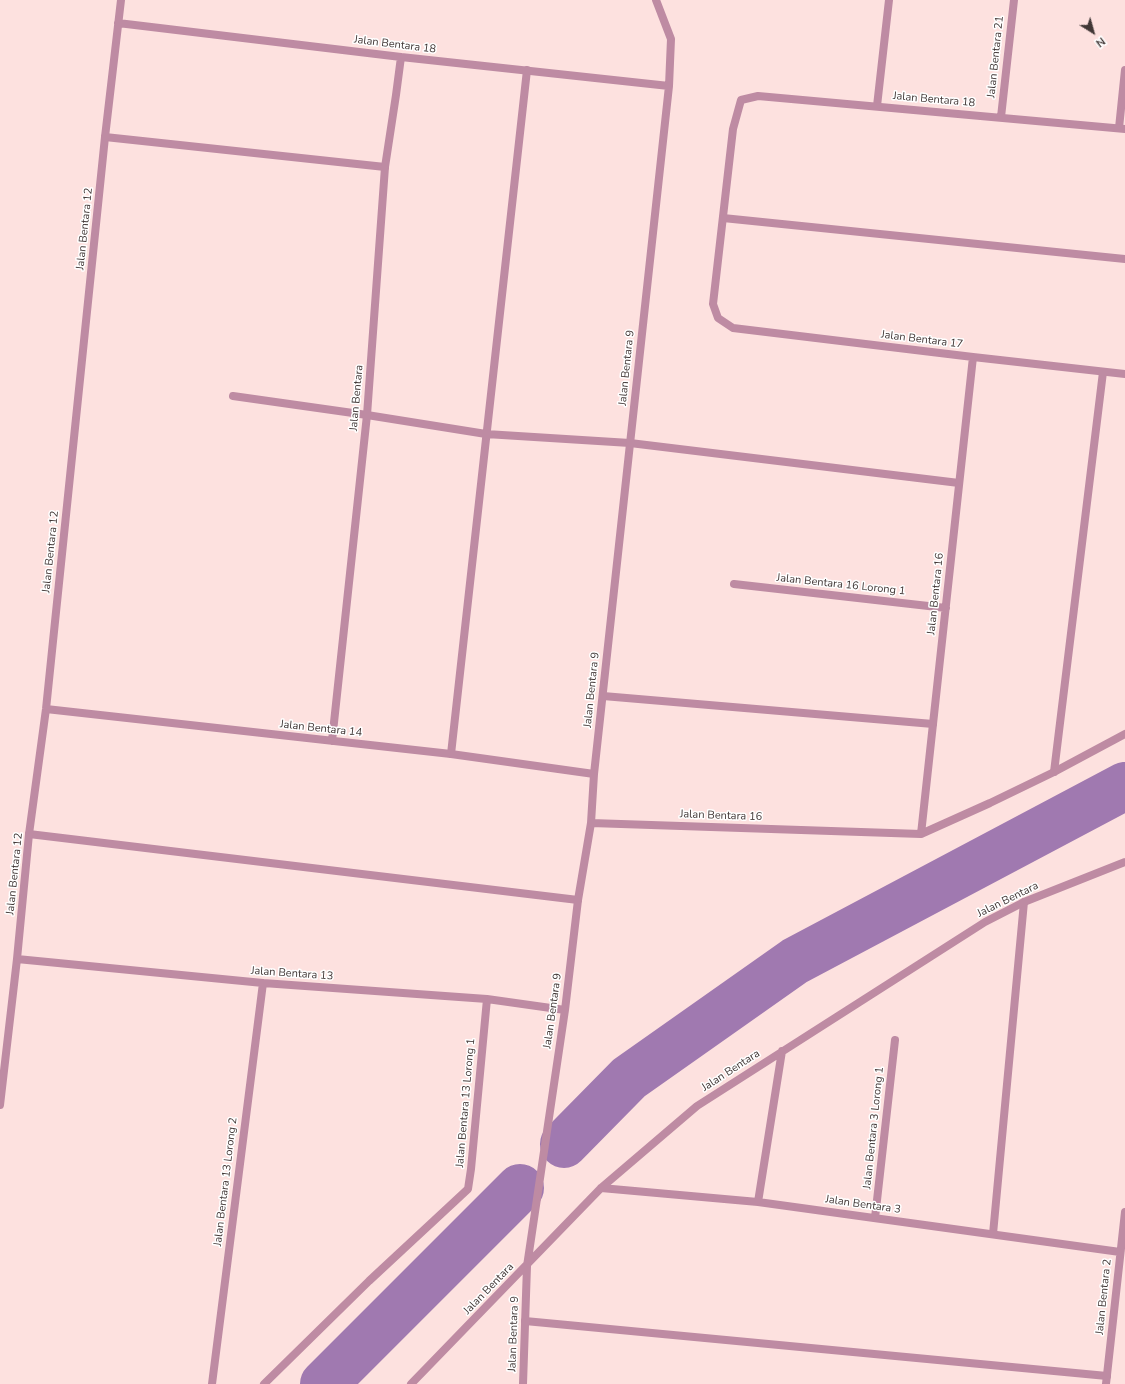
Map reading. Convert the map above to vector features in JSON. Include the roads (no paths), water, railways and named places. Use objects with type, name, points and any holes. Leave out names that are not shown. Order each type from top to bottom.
[{"type":"street","name":"Jalan Bentara 12","points":[[0,1105],[17,959],[29,834],[46,709],[121,0]]},
{"type":"street","name":"Jalan Bentara 9","points":[[523,1384],[527,1266],[565,1010],[578,900],[591,823],[594,774],[669,86],[671,39],[656,0]]},
{"type":"street","points":[[877,106],[889,0]]},
{"type":"street","name":"Jalan Bentara 21","points":[[1001,117],[1014,0]]},
{"type":"street","name":"Jalan Bentara 18","points":[[118,23],[400,57],[669,86]]},
{"type":"street","name":"Jalan Bentara","points":[[332,741],[367,415],[385,167],[400,57]]},
{"type":"street","points":[[450,754],[527,70]]},
{"type":"street","points":[[1122,129],[1125,70]]},
{"type":"street","name":"Jalan Bentara 18","points":[[723,218],[733,129],[741,100],[758,96],[1122,129]]},
{"type":"street","points":[[106,137],[385,167]]},
{"type":"street","points":[[723,218],[1125,259]]},
{"type":"street","name":"Jalan Bentara 17","points":[[723,218],[713,304],[718,318],[733,328],[1125,374]]},
{"type":"street","name":"Jalan Bentara 16","points":[[921,834],[973,357]]},
{"type":"street","points":[[1054,772],[1103,372]]},
{"type":"street","points":[[233,396],[486,434],[630,443],[959,483]]},
{"type":"street","name":"Jalan Bentara 16 Lorong 1","points":[[734,584],[946,608]]},
{"type":"street","points":[[603,696],[933,724]]},
{"type":"street","name":"Jalan Bentara 14","points":[[46,709],[450,754],[594,774]]},
{"type":"street","name":"Jalan Bentara 16","points":[[591,823],[921,834],[1054,772],[1125,734]]},
{"type":"street","points":[[29,834],[578,900]]},
{"type":"street","name":"Jalan Bentara","points":[[411,1384],[601,1188],[697,1106],[985,922],[1024,902],[1125,862]]},
{"type":"street","points":[[993,1234],[1024,902]]},
{"type":"street","name":"Jalan Bentara 13","points":[[17,959],[263,983],[487,999],[565,1010]]},
{"type":"street","name":"Jalan Bentara 13 Lorong 2","points":[[212,1384],[263,983]]},
{"type":"street","name":"Jalan Bentara 13 Lorong 1","points":[[264,1384],[369,1281],[468,1188],[472,1169],[487,999]]},
{"type":"street","name":"Jalan Bentara 3 Lorong 1","points":[[876,1218],[895,1040]]},
{"type":"street","points":[[758,1202],[782,1051]]},
{"type":"street","name":"Jalan Bentara 3","points":[[601,1188],[758,1202],[1122,1252]]},
{"type":"street","name":"Jalan Bentara 2","points":[[1106,1380],[1122,1252],[1125,1212]]},
{"type":"street","points":[[525,1321],[1106,1380]]},
{"type":"waterway","points":[[564,1144],[629,1078],[795,961],[1125,786]]},
{"type":"waterway","points":[[324,1384],[520,1188]]}]
